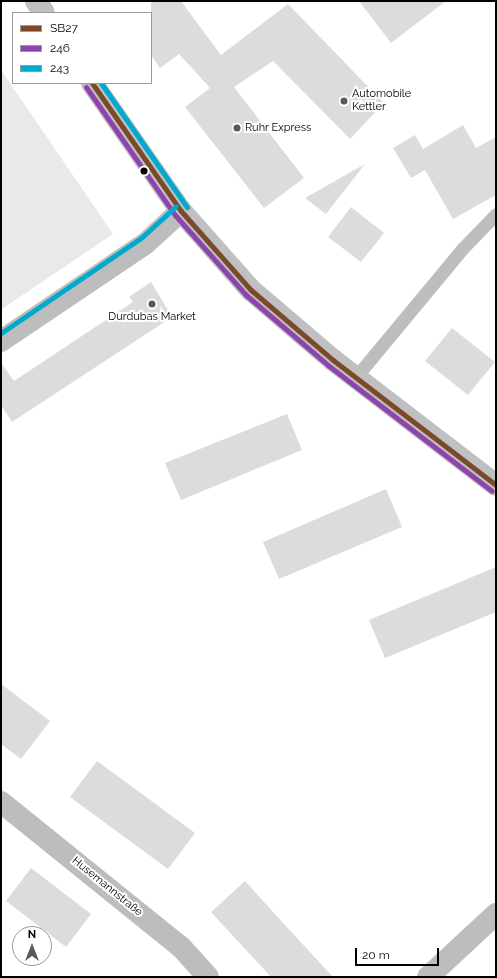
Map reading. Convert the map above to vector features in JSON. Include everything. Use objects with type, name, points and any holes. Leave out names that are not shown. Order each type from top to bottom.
[{"type":"main road","points":[[36,1],[43,12]]},
{"type":"main road","points":[[93,84],[181,211],[251,290],[355,378],[496,485]]},
{"type":"street","points":[[3,336],[145,244],[181,211]]},
{"type":"street","name":"Husemannstraße","points":[[1,802],[181,947],[208,977]]},
{"type":"street","points":[[428,977],[496,914]]},
{"type":"lane","points":[[355,378],[420,304],[463,248],[496,214]]},
{"type":"shaded area","points":[[1,70],[113,234],[2,309],[1,308]]},
{"type":"building","points":[[151,1],[181,1],[221,55],[288,4],[384,103],[350,139],[273,61],[234,87],[304,178],[264,208],[185,107],[210,88],[179,54],[160,68],[152,56]]},
{"type":"building","points":[[359,1],[446,1],[391,43]]},
{"type":"building","points":[[463,125],[476,148],[496,137],[496,195],[453,219],[425,170],[411,178],[393,148],[415,135],[423,149]]},
{"type":"building","points":[[365,164],[326,214],[305,198]]},
{"type":"building","points":[[351,207],[384,233],[361,262],[328,237]]},
{"type":"building","points":[[151,282],[172,317],[12,422],[1,405],[1,363],[14,381],[133,302],[129,297]]},
{"type":"building","points":[[452,328],[495,362],[468,395],[425,361]]},
{"type":"building","points":[[287,414],[302,450],[181,500],[165,463]]},
{"type":"building","points":[[386,489],[402,527],[279,579],[263,542]]},
{"type":"building","points":[[496,567],[496,612],[385,658],[369,620]]},
{"type":"building","points":[[1,684],[50,721],[21,759],[1,744]]},
{"type":"building","points":[[97,761],[195,833],[168,869],[70,797]]},
{"type":"building","points":[[31,868],[91,914],[66,947],[52,936],[52,926],[39,926],[6,901]]},
{"type":"building","points":[[245,881],[333,977],[271,977],[211,912]]},
{"type":"transit line","name":"SB27","points":[[93,84],[181,211],[251,290],[333,360],[496,485]]},
{"type":"transit line","name":"243","points":[[102,84],[187,207]]},
{"type":"transit line","name":"246","points":[[86,87],[175,215],[246,295],[329,366],[492,491]]},
{"type":"transit line","name":"243","points":[[1,333],[141,238],[176,206]]},
{"type":"place","name":"Automobile Kettler","points":[[344,101]]},
{"type":"place","name":"Ruhr Express","points":[[237,128]]},
{"type":"place","name":"Durdubas Market","points":[[152,304]]}]
